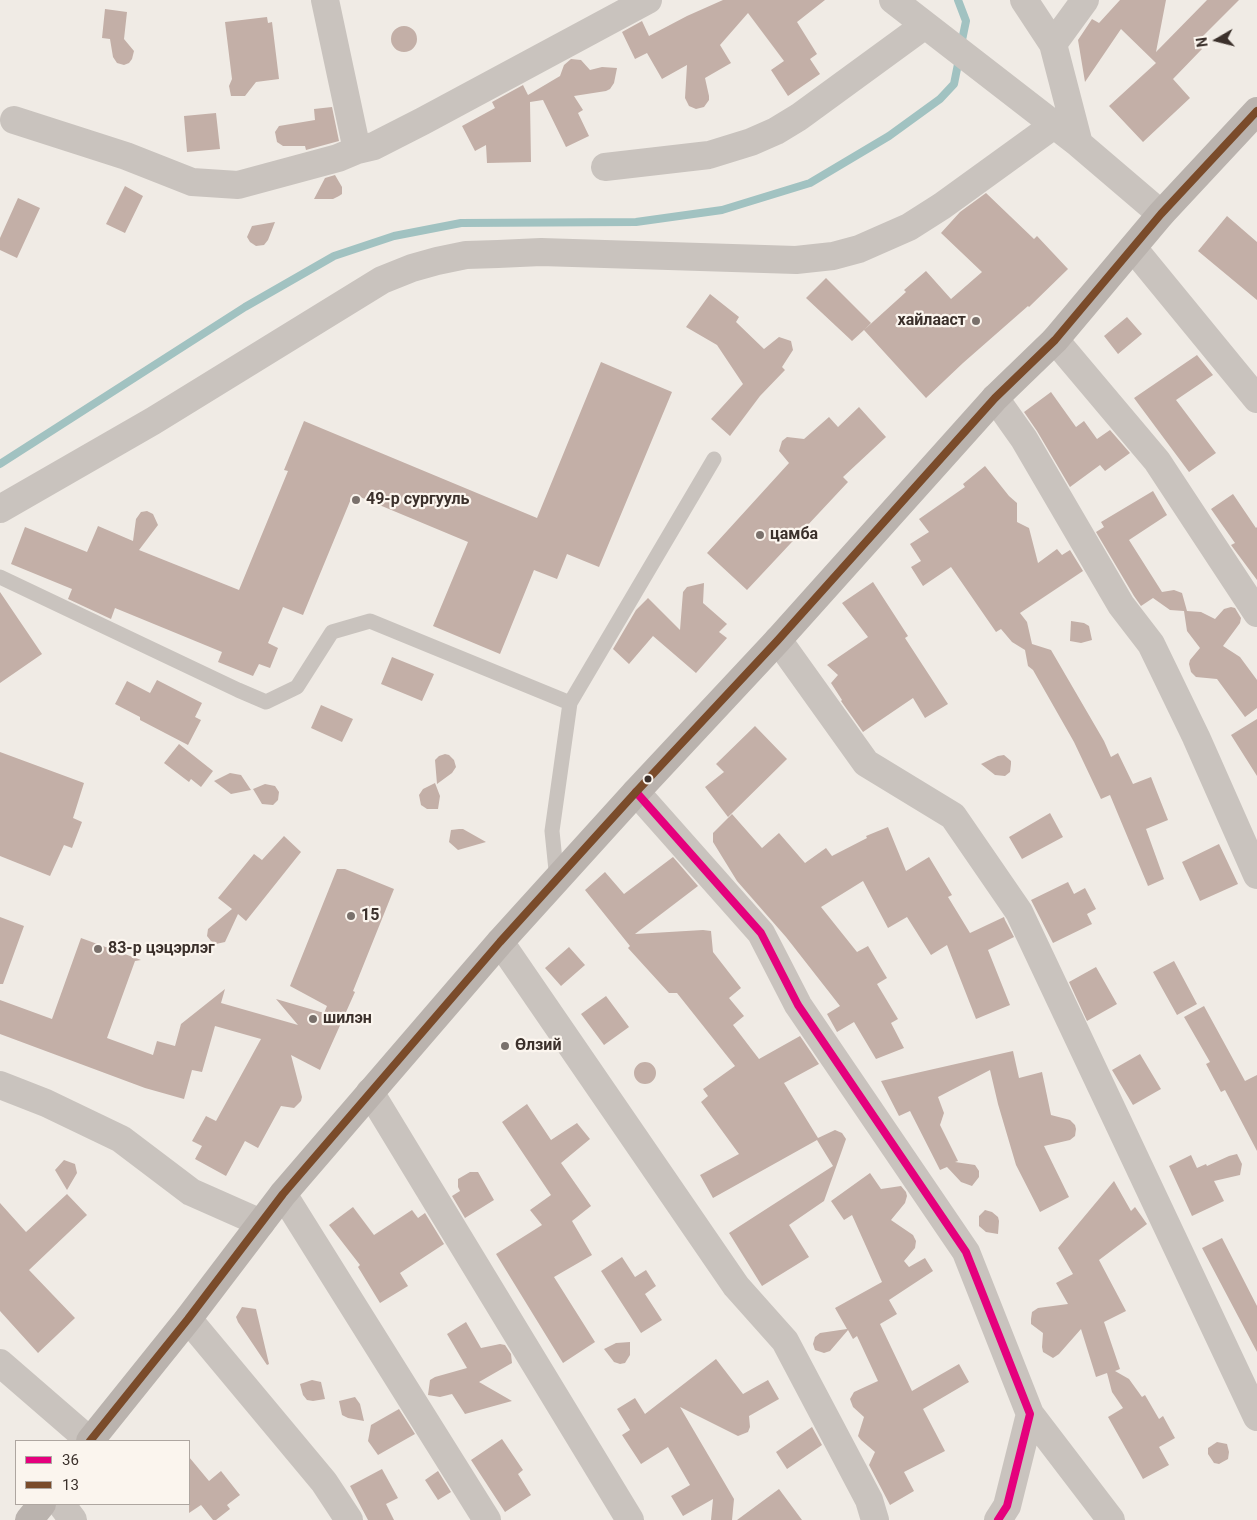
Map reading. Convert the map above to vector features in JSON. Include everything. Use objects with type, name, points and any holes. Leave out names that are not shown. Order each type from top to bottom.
[{"type":"main road","points":[[91,1440],[188,1319],[283,1194],[500,942],[636,792],[778,640],[995,398],[1055,340],[1161,214],[1257,111]]},
{"type":"main road","points":[[28,1520],[41,1505]]},
{"type":"street","points":[[325,0],[357,150]]},
{"type":"street","points":[[14,120],[126,156],[192,182],[238,185],[338,158],[357,150],[374,146],[648,0]]},
{"type":"street","points":[[893,0],[1079,144],[1161,214]]},
{"type":"street","points":[[1024,0],[1053,44],[1079,144]]},
{"type":"street","points":[[1053,44],[1085,0]]},
{"type":"street","points":[[605,167],[709,155],[751,142],[776,131],[799,117],[925,25]]},
{"type":"street","points":[[0,509],[153,421],[382,280],[412,268],[466,256],[541,252],[796,260],[833,256],[859,249],[909,226],[942,206],[1054,125]]},
{"type":"street","points":[[1132,248],[1257,399]]},
{"type":"street","points":[[1055,340],[1157,461],[1257,613]]},
{"type":"street","points":[[995,398],[1024,439],[1120,605],[1151,644],[1196,737],[1257,875]]},
{"type":"street","points":[[778,640],[866,763],[954,816],[1019,912],[1257,1417]]},
{"type":"street","points":[[636,792],[761,933],[798,1005],[966,1252],[1030,1414],[1111,1520]]},
{"type":"street","points":[[500,942],[736,1286],[784,1341],[869,1500],[875,1520]]},
{"type":"street","points":[[0,1085],[46,1103],[121,1139],[191,1192],[261,1223]]},
{"type":"street","points":[[370,1092],[630,1520]]},
{"type":"street","points":[[283,1194],[487,1520]]},
{"type":"street","points":[[188,1319],[324,1482],[349,1520]]},
{"type":"street","points":[[0,1364],[89,1440]]},
{"type":"street","points":[[998,1520],[1006,1506],[1030,1414]]},
{"type":"street","points":[[62,1505],[73,1520]]},
{"type":"lane","points":[[557,880],[552,831],[570,703],[714,459]]},
{"type":"lane","points":[[0,577],[266,702],[297,687],[332,632],[370,622],[570,703]]},
{"type":"building","points":[[723,0],[825,0],[797,22],[817,54],[810,59],[820,74],[788,96],[771,70],[784,61],[748,13],[720,45],[731,63],[705,78],[709,100],[704,107],[696,109],[689,106],[685,98],[687,65],[662,79],[647,53],[635,59],[622,32],[642,21],[649,36]]},
{"type":"building","points":[[1120,0],[1166,0],[1156,52],[1207,0],[1239,0],[1196,43],[1202,49],[1173,79],[1190,98],[1143,142],[1109,106],[1156,63],[1121,29],[1085,82],[1078,40],[1092,19],[1099,23]]},
{"type":"building","points":[[105,9],[127,12],[124,39],[134,51],[132,59],[124,65],[117,63],[113,57],[110,39],[102,38]]},
{"type":"building","points":[[267,17],[268,23],[272,22],[279,79],[256,82],[245,96],[231,96],[229,86],[232,79],[225,22]]},
{"type":"building","points":[[404,26],[413,30],[417,39],[413,48],[404,52],[395,48],[391,39],[395,30]]},
{"type":"building","points":[[571,59],[581,60],[590,70],[602,67],[617,68],[614,83],[610,89],[574,96],[583,110],[578,113],[589,136],[566,147],[543,100],[530,102],[531,162],[487,163],[486,145],[475,151],[462,126],[495,108],[492,102],[523,85],[528,95],[560,76],[564,65]]},
{"type":"building","points":[[332,107],[339,141],[306,150],[305,146],[283,146],[277,142],[275,132],[279,126],[315,120],[314,109]]},
{"type":"building","points":[[216,113],[220,149],[187,152],[184,116]]},
{"type":"building","points":[[335,175],[342,187],[342,194],[333,199],[314,199],[325,178]]},
{"type":"building","points":[[125,186],[143,196],[125,233],[106,224]]},
{"type":"building","points":[[986,193],[1034,239],[1037,236],[1068,269],[1029,307],[963,363],[926,398],[864,330],[926,271],[951,299],[982,272],[941,233],[960,212]]},
{"type":"building","points":[[18,198],[40,208],[17,258],[0,250],[0,238]]},
{"type":"building","points":[[1227,216],[1257,242],[1257,300],[1198,251]]},
{"type":"building","points":[[275,222],[264,245],[256,246],[250,242],[247,237],[252,226]]},
{"type":"building","points":[[826,278],[871,323],[852,341],[806,298]]},
{"type":"building","points":[[710,294],[739,317],[736,322],[764,349],[779,337],[791,341],[793,350],[782,367],[785,370],[760,396],[730,436],[711,419],[743,384],[717,345],[686,327]]},
{"type":"building","points":[[1127,317],[1142,334],[1118,354],[1104,336]]},
{"type":"building","points":[[1197,355],[1213,375],[1176,400],[1216,453],[1189,472],[1134,398]]},
{"type":"building","points":[[601,362],[672,392],[599,567],[567,554],[557,579],[534,570],[500,654],[433,626],[468,542],[353,494],[303,615],[283,607],[268,643],[278,648],[270,668],[259,664],[253,676],[218,662],[222,652],[115,608],[111,619],[68,599],[72,589],[11,564],[25,527],[87,552],[98,526],[133,541],[136,519],[141,512],[147,511],[153,514],[158,525],[139,550],[239,590],[288,471],[284,470],[304,421],[537,518]]},
{"type":"building","points":[[1051,392],[1076,427],[1084,421],[1097,439],[1110,430],[1130,453],[1105,471],[1100,465],[1070,487],[1024,412]]},
{"type":"building","points":[[859,407],[886,437],[843,477],[848,482],[747,590],[707,553],[789,463],[779,451],[782,441],[787,437],[804,439],[829,417],[838,427]]},
{"type":"building","points":[[985,466],[1017,503],[1017,522],[1029,528],[1038,563],[1057,549],[1062,555],[1070,550],[1083,571],[1020,613],[1027,622],[1032,644],[1051,650],[1104,741],[1111,757],[1118,753],[1133,784],[1151,777],[1168,820],[1146,829],[1164,879],[1148,886],[1110,795],[1101,799],[1074,742],[1033,670],[1028,666],[1025,650],[1012,642],[1001,629],[996,632],[951,567],[923,586],[911,567],[921,561],[910,544],[929,532],[919,519],[965,487],[963,484]]},
{"type":"building","points":[[1153,491],[1167,515],[1129,540],[1162,592],[1174,590],[1182,593],[1187,611],[1201,612],[1215,619],[1224,609],[1235,608],[1241,618],[1240,623],[1223,646],[1240,657],[1257,680],[1257,708],[1245,717],[1217,679],[1196,677],[1191,672],[1190,660],[1200,648],[1187,631],[1184,611],[1170,610],[1153,598],[1141,606],[1096,532],[1104,527],[1101,522]]},
{"type":"building","points":[[1233,494],[1257,527],[1257,580],[1231,545],[1235,543],[1211,509]]},
{"type":"building","points":[[873,582],[908,636],[905,638],[948,704],[925,718],[913,698],[863,732],[831,683],[838,675],[827,665],[868,637],[842,603]]},
{"type":"building","points":[[704,583],[703,603],[727,624],[719,632],[727,638],[696,673],[653,636],[629,664],[613,649],[636,610],[648,598],[680,630],[683,592],[687,587]]},
{"type":"building","points":[[0,592],[42,654],[0,683]]},
{"type":"building","points":[[1071,621],[1084,623],[1089,626],[1092,640],[1081,643],[1070,641]]},
{"type":"building","points":[[392,657],[434,674],[422,701],[381,684]]},
{"type":"building","points":[[157,680],[202,703],[195,717],[201,720],[188,745],[140,720],[140,717],[115,704],[127,681],[150,693]]},
{"type":"building","points":[[321,705],[353,719],[342,742],[311,728]]},
{"type":"building","points":[[1257,719],[1257,776],[1231,735]]},
{"type":"building","points":[[755,726],[787,759],[728,817],[705,787],[724,772],[716,764]]},
{"type":"building","points":[[179,744],[213,771],[201,787],[191,779],[189,782],[164,763]]},
{"type":"building","points":[[0,752],[84,783],[73,818],[82,822],[72,848],[64,845],[50,876],[0,856]]},
{"type":"building","points":[[445,754],[454,760],[456,767],[452,773],[437,784],[435,760]]},
{"type":"building","points":[[1004,755],[1011,761],[1010,772],[1005,776],[995,775],[981,764],[998,756]]},
{"type":"building","points":[[230,773],[241,775],[251,790],[231,794],[214,781]]},
{"type":"building","points":[[435,783],[440,796],[438,809],[427,809],[421,805],[419,795],[423,789]]},
{"type":"building","points":[[265,784],[275,786],[279,792],[278,800],[273,805],[262,804],[253,789]]},
{"type":"building","points":[[1050,813],[1063,837],[1022,859],[1009,837]]},
{"type":"building","points":[[732,814],[762,848],[779,833],[805,863],[826,848],[832,856],[867,838],[866,836],[888,827],[906,871],[929,857],[952,895],[948,897],[970,933],[1004,917],[1014,937],[988,950],[1010,1005],[976,1019],[947,945],[931,955],[907,917],[888,928],[863,881],[821,907],[857,952],[868,946],[887,978],[877,984],[898,1019],[891,1023],[904,1048],[876,1059],[854,1022],[837,1032],[827,1014],[840,1006],[786,937],[737,881],[713,842],[713,833]]},
{"type":"building","points":[[463,829],[486,842],[458,850],[449,842],[451,830]]},
{"type":"building","points":[[284,836],[301,852],[246,921],[238,914],[225,942],[216,944],[211,941],[207,936],[208,929],[232,909],[218,898],[254,854],[262,860]]},
{"type":"building","points":[[1219,844],[1238,884],[1200,901],[1182,862]]},
{"type":"building","points":[[673,857],[698,886],[635,934],[711,931],[713,952],[741,988],[729,998],[744,1016],[733,1025],[759,1059],[800,1036],[819,1064],[784,1083],[818,1138],[835,1130],[842,1133],[846,1139],[824,1201],[789,1225],[809,1257],[762,1286],[729,1233],[833,1166],[817,1140],[713,1198],[700,1175],[739,1154],[701,1102],[708,1096],[703,1089],[735,1066],[677,993],[669,993],[628,948],[630,946],[585,890],[605,872],[624,894]]},
{"type":"building","points":[[337,869],[345,869],[394,889],[353,991],[355,992],[320,1070],[291,1055],[302,1097],[301,1101],[294,1108],[281,1106],[258,1148],[245,1141],[226,1176],[195,1159],[202,1146],[192,1141],[206,1116],[216,1121],[261,1039],[215,1026],[202,1072],[192,1070],[184,1099],[145,1088],[0,1034],[0,1000],[52,1019],[81,938],[141,960],[135,961],[107,1038],[153,1055],[157,1041],[175,1046],[181,1024],[225,989],[221,1003],[298,1025],[276,999],[324,1013],[327,1006],[290,986]]},
{"type":"building","points":[[1068,882],[1074,894],[1085,888],[1096,909],[1087,914],[1092,924],[1053,943],[1031,900]]},
{"type":"building","points":[[0,917],[24,926],[3,984],[0,984]]},
{"type":"building","points":[[569,947],[585,965],[561,986],[545,968]]},
{"type":"building","points":[[1174,961],[1197,1004],[1177,1015],[1153,972]]},
{"type":"building","points":[[1096,967],[1117,1004],[1087,1021],[1069,982]]},
{"type":"building","points":[[606,996],[629,1027],[604,1045],[581,1014]]},
{"type":"building","points":[[1204,1006],[1245,1081],[1257,1075],[1257,1151],[1225,1090],[1221,1092],[1206,1064],[1210,1062],[1184,1017]]},
{"type":"building","points":[[1013,1051],[1019,1078],[1042,1072],[1051,1115],[1070,1120],[1076,1129],[1075,1136],[1070,1140],[1044,1146],[1069,1197],[1040,1212],[1016,1165],[990,1070],[938,1097],[944,1113],[940,1125],[958,1161],[955,1162],[975,1165],[979,1171],[979,1177],[972,1186],[961,1182],[947,1167],[940,1170],[910,1111],[899,1116],[881,1081]]},
{"type":"building","points":[[1140,1054],[1161,1089],[1133,1105],[1112,1070]]},
{"type":"building","points":[[645,1062],[653,1065],[656,1073],[653,1081],[645,1084],[637,1081],[634,1073],[637,1065]]},
{"type":"building","points":[[527,1104],[551,1140],[577,1123],[590,1139],[561,1163],[591,1206],[572,1221],[592,1255],[554,1277],[595,1342],[563,1363],[496,1254],[542,1225],[530,1210],[551,1195],[502,1122]]},
{"type":"building","points":[[1237,1154],[1242,1164],[1240,1175],[1214,1181],[1224,1201],[1192,1216],[1169,1166],[1191,1155],[1197,1168]]},
{"type":"building","points":[[64,1160],[75,1164],[77,1173],[67,1190],[55,1170]]},
{"type":"building","points":[[470,1172],[478,1172],[494,1200],[465,1218],[452,1196],[460,1191],[458,1179]]},
{"type":"building","points":[[870,1173],[881,1189],[901,1186],[906,1192],[905,1203],[891,1220],[913,1235],[916,1241],[915,1248],[904,1261],[909,1267],[925,1258],[933,1271],[889,1300],[897,1314],[880,1324],[912,1391],[959,1364],[969,1382],[923,1409],[945,1451],[904,1472],[914,1491],[890,1505],[869,1465],[875,1452],[858,1436],[864,1417],[853,1407],[850,1399],[854,1392],[878,1381],[857,1336],[853,1339],[848,1330],[830,1351],[824,1353],[815,1350],[813,1344],[815,1337],[820,1333],[847,1329],[835,1308],[882,1282],[852,1215],[844,1220],[831,1201]]},
{"type":"building","points":[[1114,1181],[1131,1211],[1135,1207],[1147,1224],[1099,1260],[1126,1311],[1104,1322],[1120,1369],[1115,1371],[1129,1379],[1142,1397],[1145,1395],[1159,1419],[1163,1416],[1175,1438],[1159,1447],[1169,1465],[1143,1479],[1108,1417],[1123,1408],[1112,1392],[1107,1373],[1096,1377],[1081,1329],[1059,1354],[1053,1358],[1043,1352],[1043,1333],[1031,1324],[1032,1312],[1038,1308],[1068,1304],[1056,1283],[1073,1274],[1058,1248]]},
{"type":"building","points":[[67,1194],[87,1215],[29,1270],[75,1318],[38,1353],[0,1311],[0,1203],[26,1232]]},
{"type":"building","points":[[353,1207],[374,1235],[412,1210],[418,1218],[425,1213],[444,1244],[400,1273],[408,1286],[380,1303],[358,1267],[360,1265],[329,1225]]},
{"type":"building","points":[[985,1210],[992,1212],[998,1217],[998,1234],[986,1232],[979,1226],[979,1216]]},
{"type":"building","points":[[1222,1238],[1257,1306],[1257,1352],[1202,1248]]},
{"type":"building","points":[[622,1257],[635,1277],[646,1270],[656,1286],[645,1294],[662,1320],[641,1333],[601,1271]]},
{"type":"building","points":[[242,1307],[256,1309],[269,1364],[267,1365],[238,1322],[236,1317]]},
{"type":"building","points":[[466,1322],[481,1348],[500,1344],[505,1345],[511,1354],[512,1363],[479,1382],[512,1401],[465,1414],[452,1394],[440,1397],[428,1395],[430,1380],[467,1368],[447,1334]]},
{"type":"building","points":[[630,1342],[630,1355],[625,1363],[614,1362],[604,1349],[616,1343]]},
{"type":"building","points":[[716,1359],[743,1394],[768,1380],[779,1399],[749,1416],[750,1427],[748,1432],[738,1436],[680,1407],[734,1499],[732,1520],[711,1520],[713,1499],[683,1516],[671,1496],[690,1485],[668,1447],[641,1464],[622,1435],[630,1430],[617,1409],[635,1398],[645,1414]]},
{"type":"building","points":[[312,1380],[321,1382],[325,1399],[307,1400],[303,1395],[300,1384]]},
{"type":"building","points":[[355,1397],[360,1404],[364,1421],[342,1415],[339,1401]]},
{"type":"building","points":[[399,1409],[415,1434],[378,1455],[368,1441],[371,1425]]},
{"type":"building","points":[[812,1427],[822,1445],[787,1469],[776,1452]]},
{"type":"building","points":[[502,1439],[523,1470],[518,1474],[531,1495],[505,1512],[471,1460]]},
{"type":"building","points":[[1217,1442],[1227,1444],[1229,1452],[1228,1459],[1219,1464],[1214,1463],[1208,1454],[1208,1448]]},
{"type":"building","points":[[190,1458],[209,1481],[221,1471],[240,1495],[227,1505],[230,1509],[216,1520],[213,1520],[201,1505],[189,1513]]},
{"type":"building","points":[[382,1469],[398,1498],[386,1504],[394,1520],[368,1520],[350,1486]]},
{"type":"building","points":[[438,1471],[451,1492],[438,1500],[425,1480]]},
{"type":"building","points":[[779,1489],[802,1520],[737,1520]]},
{"type":"waterway","points":[[958,0],[966,21],[961,45]]},
{"type":"waterway","points":[[0,464],[245,307],[334,256],[394,236],[461,223],[636,222],[722,210],[810,183],[889,136],[940,99],[954,84],[959,59]]},
{"type":"transit line","name":"13","points":[[91,1440],[188,1319],[283,1194],[500,942],[636,792],[778,640],[995,398],[1055,340],[1161,214],[1257,111]]},
{"type":"transit line","name":"36","points":[[636,792],[761,933],[798,1005],[966,1252],[1030,1414],[1007,1506],[998,1520]]},
{"type":"place","name":"хайлааст","points":[[976,321]]},
{"type":"place","name":"49-р сургууль","points":[[356,500]]},
{"type":"place","name":"цамба","points":[[760,535]]},
{"type":"place","name":"15","points":[[351,916]]},
{"type":"place","name":"83-р цэцэрлэг","points":[[98,949]]},
{"type":"place","name":"шилэн","points":[[313,1019]]},
{"type":"place","name":"Өлзий","points":[[505,1046]]}]
